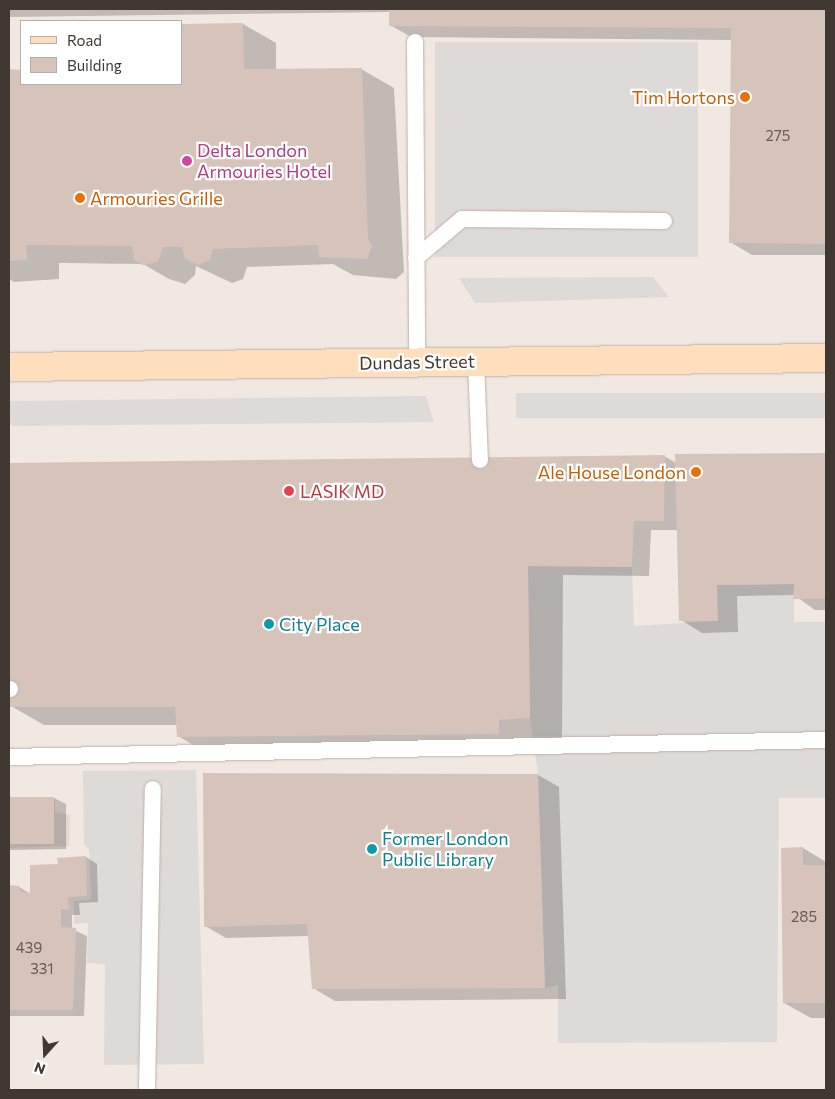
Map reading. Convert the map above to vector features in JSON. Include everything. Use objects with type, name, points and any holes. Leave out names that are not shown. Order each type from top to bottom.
[{"type":"main road","name":"Dundas Street","points":[[9,367],[826,358]]},
{"type":"lane","points":[[415,42],[417,363]]},
{"type":"lane","points":[[416,258],[462,219],[664,221]]},
{"type":"lane","points":[[476,362],[480,460]]},
{"type":"lane","points":[[9,757],[826,740]]},
{"type":"lane","points":[[147,1090],[154,789]]},
{"type":"shaded area","points":[[435,42],[698,42],[698,257],[435,257]]},
{"type":"shaded area","points":[[653,277],[669,297],[475,303],[459,278]]},
{"type":"shaded area","points":[[516,393],[826,393],[826,418],[516,418]]},
{"type":"shaded area","points":[[426,396],[434,422],[12,426],[9,421],[9,401]]},
{"type":"shaded area","points":[[528,566],[632,567],[634,626],[717,621],[717,585],[794,584],[794,622],[826,622],[826,798],[779,798],[777,1042],[558,1043],[558,985],[545,988],[538,774],[530,718]]},
{"type":"shaded area","points":[[196,770],[204,1064],[104,1065],[105,964],[87,963],[88,923],[74,924],[74,901],[90,900],[91,895],[89,850],[84,844],[83,771]]},
{"type":"shaded area","points":[[9,797],[55,798],[55,812],[70,815],[69,846],[9,848]]},
{"type":"building","points":[[389,9],[826,9],[826,244],[729,243],[731,28],[389,26]]},
{"type":"building","name":"Delta London Armouries Hotel","points":[[243,23],[244,69],[362,68],[368,238],[372,247],[367,259],[319,257],[318,245],[213,249],[210,260],[198,265],[185,259],[182,247],[163,247],[158,262],[142,265],[134,260],[132,246],[26,245],[27,260],[9,261],[9,69],[20,70],[20,85],[182,85],[182,24]]},
{"type":"building","points":[[826,453],[826,599],[793,599],[794,584],[717,585],[718,621],[679,621],[675,454]]},
{"type":"building","name":"City Place","points":[[665,455],[664,521],[634,521],[632,567],[528,566],[530,718],[499,720],[499,734],[177,737],[175,707],[10,707],[9,463]]},
{"type":"building","name":"Former London Public Library","points":[[203,773],[538,774],[545,988],[312,989],[307,924],[204,927]]},
{"type":"building","points":[[9,797],[54,797],[54,844],[9,844]]},
{"type":"building","points":[[803,847],[803,865],[826,865],[826,1003],[783,1003],[781,848]]},
{"type":"building","points":[[86,856],[87,896],[68,897],[69,910],[61,909],[61,927],[76,928],[73,1010],[9,1010],[9,885],[19,886],[21,892],[30,893],[30,865],[58,864],[57,858]]},
{"type":"place","name":"Tim Hortons","points":[[745,97]]},
{"type":"place","name":"Delta London Armouries Hotel","points":[[187,161]]},
{"type":"place","name":"Armouries Grille","points":[[80,198]]},
{"type":"place","name":"Ale House London","points":[[696,472]]},
{"type":"place","name":"LASIK MD","points":[[289,491]]},
{"type":"place","name":"City Place","points":[[269,624]]},
{"type":"place","name":"Former London Public Library","points":[[372,849]]}]
